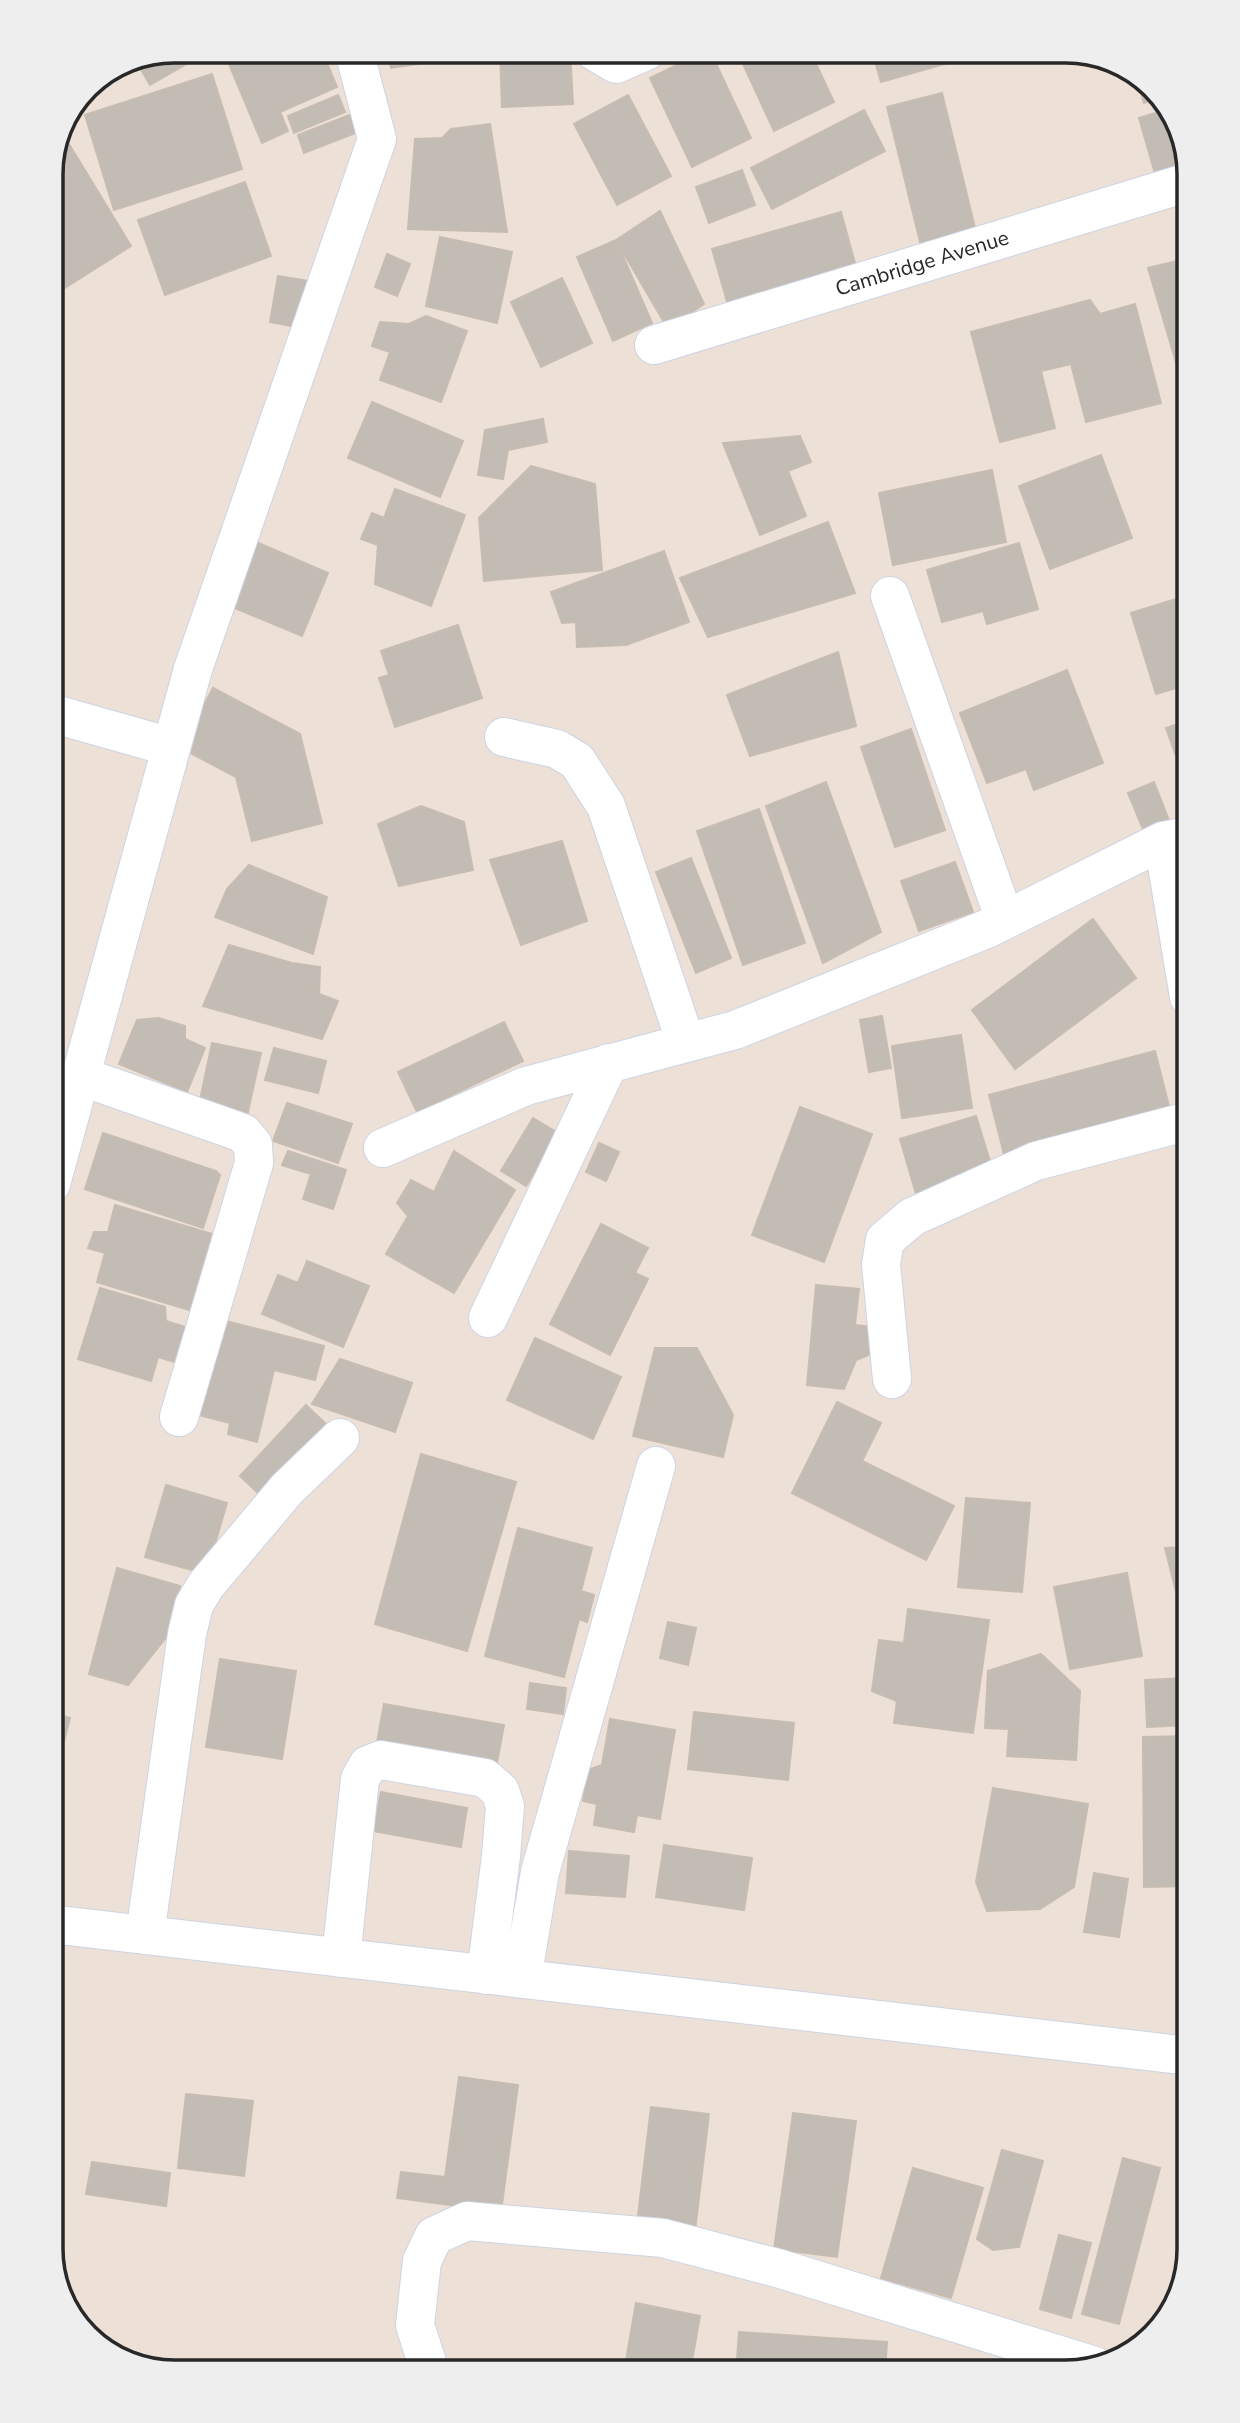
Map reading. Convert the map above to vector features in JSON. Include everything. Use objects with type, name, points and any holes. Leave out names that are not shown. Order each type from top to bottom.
[{"type":"street","points":[[63,1132],[193,670],[377,139],[357,63]]},
{"type":"street","name":"Cambridge Avenue","points":[[654,345],[1177,186]]},
{"type":"street","points":[[890,596],[1005,920]]},
{"type":"street","points":[[63,716],[171,747]]},
{"type":"street","points":[[504,737],[557,749],[577,761],[606,806],[686,1043]]},
{"type":"street","points":[[383,1148],[526,1086],[735,1030],[1005,920],[1176,839]]},
{"type":"street","points":[[488,1318],[609,1063]]},
{"type":"street","points":[[80,1076],[243,1133],[253,1145],[254,1163],[179,1417]]},
{"type":"street","points":[[892,1379],[881,1265],[885,1240],[912,1217],[1036,1161],[1177,1124]]},
{"type":"street","points":[[145,1936],[187,1634],[194,1605],[206,1585],[287,1489],[340,1438]]},
{"type":"street","points":[[504,1977],[540,1872],[656,1466]]},
{"type":"street","points":[[341,1958],[360,1779],[368,1765],[382,1760],[485,1778],[500,1791],[505,1806],[502,1844],[504,1977]]},
{"type":"street","points":[[63,1926],[1177,2055]]},
{"type":"street","points":[[426,2360],[415,2325],[422,2261],[434,2236],[467,2221],[663,2238],[781,2269],[1073,2359]]},
{"type":"building","points":[[188,63],[150,85],[141,69]]},
{"type":"building","points":[[229,63],[327,63],[337,87],[280,112],[288,131],[262,143]]},
{"type":"building","points":[[390,63],[425,63],[391,68]]},
{"type":"building","points":[[500,63],[571,63],[573,104],[502,107]]},
{"type":"building","points":[[681,63],[716,63],[751,138],[692,167],[650,78]]},
{"type":"building","points":[[743,63],[816,63],[834,102],[774,131]]},
{"type":"building","points":[[875,63],[948,63],[881,82]]},
{"type":"building","points":[[212,74],[242,169],[114,210],[85,115]]},
{"type":"building","points":[[942,93],[977,236],[922,250],[887,107]]},
{"type":"building","points":[[338,95],[345,112],[294,133],[288,116]]},
{"type":"building","points":[[628,95],[671,176],[617,205],[574,124]]},
{"type":"building","points":[[864,110],[885,151],[772,209],[751,168]]},
{"type":"building","points":[[1158,112],[1169,132],[1177,171],[1156,177],[1139,118]]},
{"type":"building","points":[[352,114],[358,132],[304,153],[298,135]]},
{"type":"building","points":[[490,124],[507,232],[408,229],[415,139],[442,138],[451,129]]},
{"type":"building","points":[[67,145],[131,246],[63,289],[63,167]]},
{"type":"building","points":[[742,170],[755,205],[709,223],[696,187]]},
{"type":"building","points":[[245,182],[271,256],[165,295],[138,220]]},
{"type":"building","points":[[660,211],[704,304],[668,329],[616,240]]},
{"type":"building","points":[[841,212],[856,267],[728,305],[712,249]]},
{"type":"building","points":[[440,237],[512,252],[497,323],[426,306]]},
{"type":"building","points":[[616,240],[652,323],[613,341],[577,257]]},
{"type":"building","points":[[387,254],[410,264],[397,296],[375,287]]},
{"type":"building","points":[[1177,261],[1177,366],[1148,268]]},
{"type":"building","points":[[278,276],[315,282],[307,329],[270,322]]},
{"type":"building","points":[[562,278],[592,343],[541,367],[511,302]]},
{"type":"building","points":[[1090,300],[1100,314],[1135,304],[1161,403],[1086,422],[1071,364],[1041,371],[1055,428],[1000,442],[971,332]]},
{"type":"building","points":[[426,316],[467,331],[441,402],[380,380],[390,352],[372,346],[380,322],[409,324]]},
{"type":"building","points":[[372,402],[463,441],[440,497],[348,458]]},
{"type":"building","points":[[543,419],[547,442],[508,450],[503,479],[478,475],[485,430]]},
{"type":"building","points":[[800,436],[811,462],[788,471],[806,516],[760,535],[723,443]]},
{"type":"building","points":[[1101,455],[1132,538],[1050,569],[1019,486]]},
{"type":"building","points":[[531,466],[595,484],[602,570],[484,581],[479,518]]},
{"type":"building","points":[[992,470],[1006,542],[893,565],[879,493]]},
{"type":"building","points":[[395,489],[465,515],[431,606],[375,584],[378,545],[361,539],[372,513],[384,518]]},
{"type":"building","points":[[828,522],[855,593],[708,637],[680,578]]},
{"type":"building","points":[[256,542],[328,573],[302,636],[230,606]]},
{"type":"building","points":[[1019,543],[1038,609],[987,624],[983,611],[942,622],[927,570]]},
{"type":"building","points":[[664,551],[689,622],[626,645],[577,647],[576,622],[562,623],[551,592]]},
{"type":"building","points":[[1177,599],[1177,688],[1156,694],[1131,613]]},
{"type":"building","points":[[458,625],[482,698],[395,727],[379,678],[389,675],[381,651]]},
{"type":"building","points":[[838,652],[856,726],[750,756],[727,695]]},
{"type":"building","points":[[1067,670],[1103,763],[1034,790],[1026,769],[987,783],[960,713]]},
{"type":"building","points":[[213,688],[300,734],[322,823],[252,841],[236,777],[181,748]]},
{"type":"building","points":[[1177,724],[1177,759],[1166,728]]},
{"type":"building","points":[[911,729],[945,830],[895,847],[861,747]]},
{"type":"building","points":[[826,782],[881,932],[823,963],[766,806]]},
{"type":"building","points":[[1154,782],[1170,823],[1145,834],[1128,793]]},
{"type":"building","points":[[421,806],[464,822],[473,870],[399,886],[378,824]]},
{"type":"building","points":[[759,809],[805,943],[743,965],[697,831]]},
{"type":"building","points":[[562,841],[587,921],[521,945],[490,860]]},
{"type":"building","points":[[691,858],[731,958],[696,973],[656,872]]},
{"type":"building","points":[[955,862],[973,912],[919,931],[901,881]]},
{"type":"building","points":[[249,865],[327,897],[313,954],[215,917],[227,889]]},
{"type":"building","points":[[1093,919],[1136,978],[1015,1069],[972,1010]]},
{"type":"building","points":[[229,945],[292,963],[320,967],[319,994],[338,1001],[322,1039],[203,1006]]},
{"type":"building","points":[[882,1016],[891,1068],[869,1072],[860,1020]]},
{"type":"building","points":[[158,1018],[185,1026],[185,1039],[205,1048],[187,1092],[119,1064],[137,1020]]},
{"type":"building","points":[[504,1022],[523,1061],[417,1112],[398,1072]]},
{"type":"building","points":[[961,1035],[972,1108],[902,1118],[892,1046]]},
{"type":"building","points":[[212,1043],[261,1053],[247,1116],[199,1105]]},
{"type":"building","points":[[274,1048],[326,1061],[318,1093],[265,1080]]},
{"type":"building","points":[[1155,1051],[1172,1118],[1006,1162],[989,1095]]},
{"type":"building","points":[[287,1103],[352,1124],[338,1163],[273,1141]]},
{"type":"building","points":[[800,1107],[872,1134],[824,1262],[752,1235]]},
{"type":"building","points":[[976,1116],[993,1171],[916,1194],[900,1139]]},
{"type":"building","points":[[533,1118],[558,1133],[526,1186],[501,1171]]},
{"type":"building","points":[[103,1133],[216,1171],[220,1175],[203,1228],[85,1189]]},
{"type":"building","points":[[599,1143],[619,1152],[606,1181],[586,1172]]},
{"type":"building","points":[[288,1151],[346,1170],[333,1209],[303,1199],[311,1174],[282,1165]]},
{"type":"building","points":[[454,1151],[515,1190],[454,1293],[386,1254],[408,1216],[397,1203],[411,1180],[434,1192]]},
{"type":"building","points":[[115,1205],[212,1234],[189,1310],[97,1282],[105,1253],[88,1248],[94,1232],[108,1232]]},
{"type":"building","points":[[601,1224],[648,1248],[635,1273],[648,1279],[610,1355],[550,1324]]},
{"type":"building","points":[[307,1261],[369,1286],[343,1347],[262,1314],[278,1275],[298,1283]]},
{"type":"building","points":[[816,1285],[859,1289],[855,1325],[873,1327],[871,1354],[856,1360],[844,1389],[807,1385]]},
{"type":"building","points":[[100,1288],[165,1307],[166,1321],[188,1328],[178,1363],[158,1357],[151,1381],[78,1359]]},
{"type":"building","points":[[222,1320],[324,1346],[315,1380],[274,1370],[257,1442],[228,1434],[230,1423],[199,1415]]},
{"type":"building","points":[[535,1338],[621,1377],[593,1439],[507,1400]]},
{"type":"building","points":[[655,1348],[697,1348],[733,1415],[723,1457],[633,1436]]},
{"type":"building","points":[[340,1359],[412,1383],[395,1432],[312,1404]]},
{"type":"building","points":[[837,1402],[881,1423],[862,1461],[954,1506],[926,1560],[792,1493]]},
{"type":"building","points":[[306,1405],[326,1424],[260,1495],[240,1476]]},
{"type":"building","points":[[421,1454],[516,1482],[467,1651],[375,1624]]},
{"type":"building","points":[[166,1485],[227,1503],[206,1574],[145,1557]]},
{"type":"building","points":[[966,1498],[1030,1503],[1022,1592],[958,1587]]},
{"type":"building","points":[[518,1528],[592,1548],[581,1591],[594,1595],[587,1622],[579,1619],[564,1677],[485,1656]]},
{"type":"building","points":[[1165,1548],[1177,1548],[1177,1596]]},
{"type":"building","points":[[117,1568],[180,1586],[184,1615],[128,1685],[89,1674]]},
{"type":"building","points":[[1127,1573],[1142,1656],[1070,1669],[1054,1587]]},
{"type":"building","points":[[908,1609],[989,1620],[973,1733],[894,1723],[897,1701],[872,1691],[879,1640],[904,1643]]},
{"type":"building","points":[[668,1622],[696,1628],[688,1665],[660,1658]]},
{"type":"building","points":[[1041,1654],[1080,1691],[1076,1760],[1007,1756],[1009,1729],[985,1728],[988,1671]]},
{"type":"building","points":[[220,1659],[296,1671],[282,1759],[206,1747]]},
{"type":"building","points":[[1177,1679],[1177,1726],[1147,1727],[1145,1680]]},
{"type":"building","points":[[530,1683],[566,1688],[563,1714],[527,1709]]},
{"type":"building","points":[[384,1704],[504,1725],[495,1773],[375,1753]]},
{"type":"building","points":[[694,1712],[794,1723],[788,1780],[688,1769]]},
{"type":"building","points":[[63,1716],[70,1718],[63,1745]]},
{"type":"building","points":[[610,1719],[675,1730],[660,1819],[637,1815],[634,1832],[594,1825],[597,1804],[583,1801],[588,1770],[602,1765]]},
{"type":"building","points":[[1177,1736],[1177,1886],[1144,1887],[1143,1737]]},
{"type":"building","points":[[993,1788],[1088,1804],[1074,1887],[1040,1909],[987,1911],[976,1882]]},
{"type":"building","points":[[381,1792],[467,1808],[461,1847],[373,1831]]},
{"type":"building","points":[[664,1845],[752,1858],[744,1910],[656,1897]]},
{"type":"building","points":[[569,1851],[629,1856],[625,1897],[566,1893]]},
{"type":"building","points":[[1094,1873],[1128,1879],[1119,1937],[1084,1932]]},
{"type":"building","points":[[459,2077],[518,2085],[501,2212],[397,2198],[401,2172],[445,2177]]},
{"type":"building","points":[[186,2094],[253,2101],[244,2176],[178,2168]]},
{"type":"building","points":[[651,2107],[709,2114],[695,2231],[637,2224]]},
{"type":"building","points":[[793,2113],[856,2121],[837,2257],[774,2249]]},
{"type":"building","points":[[1002,2150],[1043,2161],[1019,2247],[993,2250],[977,2239]]},
{"type":"building","points":[[1123,2158],[1160,2168],[1119,2324],[1082,2314]]},
{"type":"building","points":[[92,2162],[170,2173],[166,2206],[86,2194]]},
{"type":"building","points":[[913,2168],[983,2188],[951,2298],[881,2278]]},
{"type":"building","points":[[1059,2235],[1091,2243],[1071,2318],[1040,2309]]},
{"type":"building","points":[[636,2303],[700,2316],[692,2360],[626,2360]]},
{"type":"building","points":[[739,2332],[887,2342],[886,2360],[737,2360]]}]
